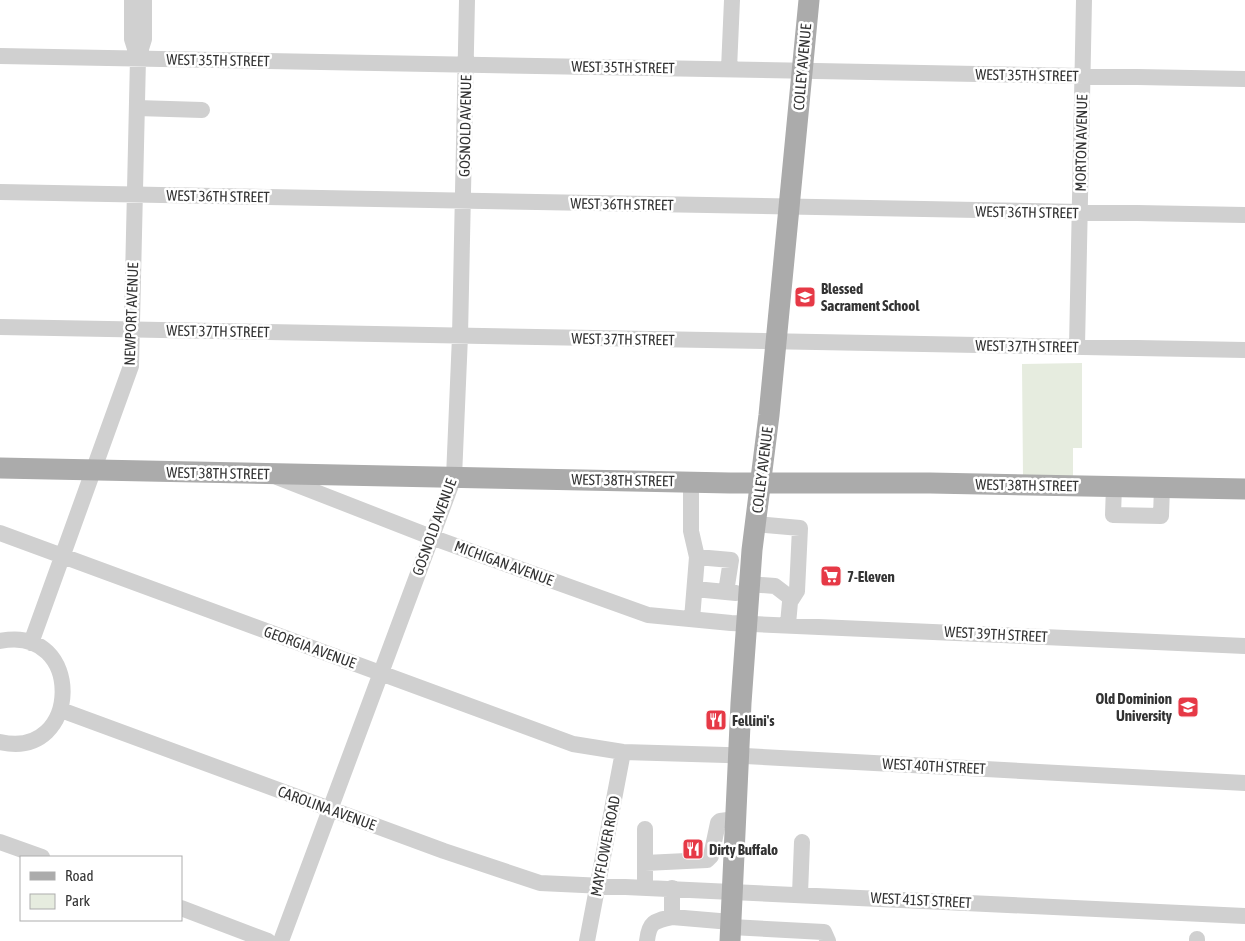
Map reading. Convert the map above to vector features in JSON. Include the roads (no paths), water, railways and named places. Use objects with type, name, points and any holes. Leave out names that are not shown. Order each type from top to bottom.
[{"type":"main road","name":"COLLEY AVENUE","points":[[731,930],[738,755],[746,622],[776,342],[809,0]]},
{"type":"main road","name":"WEST 38TH STREET","points":[[0,468],[691,482],[1245,489]]},
{"type":"street","name":"NEWPORT AVENUE","points":[[132,0],[132,39],[138,58]]},
{"type":"street","name":"NEWPORT AVENUE","points":[[31,643],[129,376],[132,329],[138,58],[144,39],[144,0]]},
{"type":"street","name":"GOSNOLD AVENUE","points":[[281,941],[454,478],[460,336],[467,0]]},
{"type":"street","points":[[729,69],[732,0]]},
{"type":"street","name":"MORTON AVENUE","points":[[1077,347],[1084,0]]},
{"type":"street","name":"WEST 35TH STREET","points":[[0,56],[1245,79]]},
{"type":"street","points":[[137,108],[202,110]]},
{"type":"street","name":"WEST 36TH STREET","points":[[0,192],[1245,215]]},
{"type":"street","name":"WEST 37TH STREET","points":[[0,327],[1245,350]]},
{"type":"street","name":"MICHIGAN AVENUE","points":[[268,474],[431,537],[648,615],[746,622]]},
{"type":"street","points":[[691,482],[691,531],[697,557],[692,618]]},
{"type":"street","points":[[1114,486],[1113,515],[1162,516],[1162,487]]},
{"type":"street","points":[[755,524],[800,528],[797,591],[790,602],[788,624]]},
{"type":"street","name":"GEORGIA AVENUE","points":[[0,533],[573,744],[623,752]]},
{"type":"street","points":[[697,557],[731,560],[726,592]]},
{"type":"street","points":[[695,590],[726,592],[774,586],[792,599]]},
{"type":"street","name":"WEST 39TH STREET","points":[[746,622],[1245,646]]},
{"type":"street","points":[[0,641],[20,640],[31,643],[50,656],[60,670],[64,687],[61,710],[56,720],[39,736],[17,743],[0,742]]},
{"type":"street","name":"CAROLINA AVENUE","points":[[61,710],[528,881],[598,886]]},
{"type":"street","name":"WEST 40TH STREET","points":[[623,752],[738,755],[1245,783]]},
{"type":"street","name":"MAYFLOWER ROAD","points":[[587,941],[623,752]]},
{"type":"street","points":[[645,863],[708,860],[711,856],[718,823],[720,821],[736,819]]},
{"type":"street","points":[[644,888],[645,829]]},
{"type":"street","points":[[0,842],[39,856]]},
{"type":"street","points":[[800,894],[802,842]]},
{"type":"street","name":"WEST 41ST STREET","points":[[598,886],[1245,916]]},
{"type":"street","points":[[672,888],[672,917]]},
{"type":"street","points":[[182,908],[268,941]]},
{"type":"street","points":[[647,941],[648,928],[656,920],[672,917],[731,930],[824,932],[828,941]]},
{"type":"place","name":"Blessed Sacrament School","points":[[805,297]]},
{"type":"place","name":"7-Eleven","points":[[831,576]]},
{"type":"place","name":"Old Dominion University","points":[[1188,707]]},
{"type":"place","name":"Fellini's","points":[[716,720]]},
{"type":"place","name":"Dirty Buffalo","points":[[693,849]]}]
